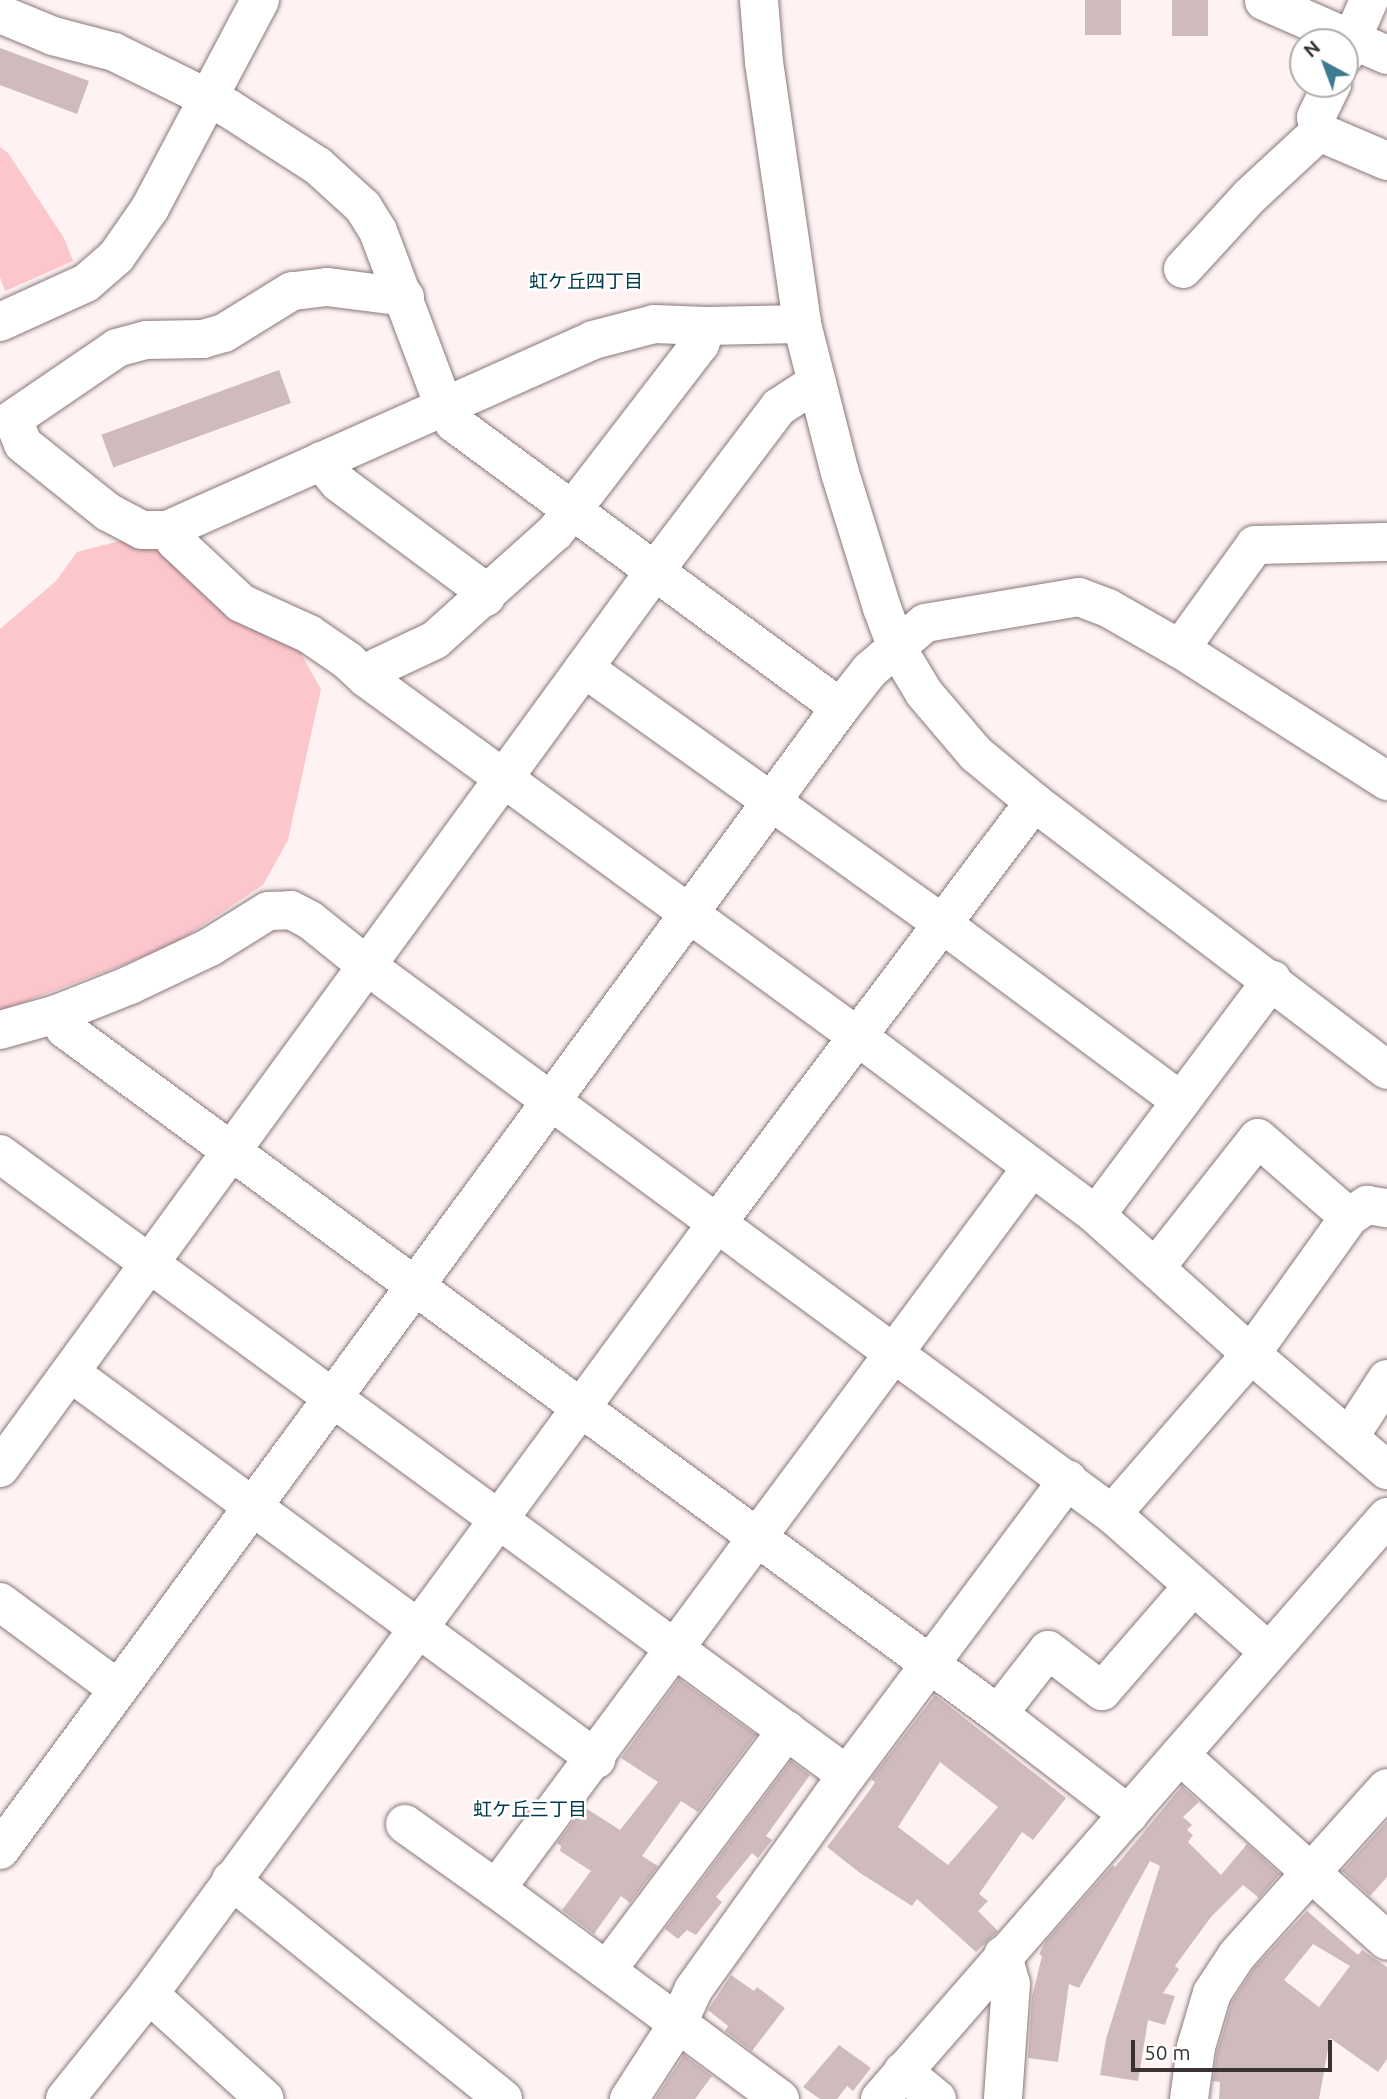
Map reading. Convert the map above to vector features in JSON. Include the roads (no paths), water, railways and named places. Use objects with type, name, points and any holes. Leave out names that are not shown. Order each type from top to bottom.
[{"type":"street","points":[[0,322],[86,283],[116,257],[150,208],[260,0]]},
{"type":"street","points":[[759,0],[764,62],[802,324],[840,473],[897,648],[924,693],[976,754],[1034,802],[1272,980],[1387,1070]]},
{"type":"street","points":[[1357,28],[1369,0]]},
{"type":"street","points":[[1264,1],[1314,28]]},
{"type":"street","points":[[0,14],[53,36],[114,52],[208,98],[318,166],[363,206],[378,231],[443,404],[454,424],[840,708]]},
{"type":"street","points":[[1359,49],[1387,55]]},
{"type":"street","points":[[1319,132],[1316,117],[1325,98]]},
{"type":"street","points":[[1319,132],[1387,161]]},
{"type":"street","points":[[1183,269],[1250,196],[1319,132]]},
{"type":"street","points":[[405,298],[327,288],[292,291],[225,333],[204,339],[146,340],[117,348],[13,419],[23,444],[108,512],[142,530],[167,530],[443,404],[593,340],[654,324],[802,324]]},
{"type":"street","points":[[366,678],[378,667],[435,640],[486,597],[572,513],[700,344],[706,326]]},
{"type":"street","points":[[7,1444],[71,1373],[654,572],[779,407],[817,382]]},
{"type":"street","points":[[321,461],[339,483],[475,584],[486,597]]},
{"type":"street","points":[[167,530],[176,542],[241,603],[309,634],[347,660],[366,678],[502,780],[857,1036],[1096,1215],[1251,1354],[1387,1470]]},
{"type":"street","points":[[1180,649],[1255,545],[1387,542]]},
{"type":"street","points":[[4,1836],[118,1689],[840,708],[870,670],[925,623],[1079,597],[1108,608],[1180,649],[1387,781]]},
{"type":"street","points":[[584,668],[941,923],[1181,1101]]},
{"type":"street","points":[[65,2099],[149,1994],[717,1223],[1034,802]]},
{"type":"street","points":[[0,1030],[57,1014],[210,947],[268,911],[292,910],[310,920],[366,965],[894,1355],[1068,1480],[1112,1514],[1269,1653]]},
{"type":"street","points":[[1096,1215],[1272,980]]},
{"type":"street","points":[[57,1014],[65,1029],[932,1665],[1129,1815]]},
{"type":"street","points":[[1156,1266],[1258,1138],[1349,1217]]},
{"type":"street","points":[[0,1154],[847,1775]]},
{"type":"street","points":[[496,1889],[596,1759],[756,1538],[1032,1167]]},
{"type":"street","points":[[1112,1514],[1251,1354],[1349,1217],[1367,1205],[1387,1208]]},
{"type":"street","points":[[71,1373],[418,1631],[596,1759]]},
{"type":"street","points":[[1350,1436],[1387,1379]]},
{"type":"street","points":[[629,2099],[677,2025],[693,1990],[847,1775],[1068,1480]]},
{"type":"street","points":[[937,2099],[892,2085],[1387,1517]]},
{"type":"street","points":[[998,1714],[1048,1650],[1102,1691],[1193,1586]]},
{"type":"street","points":[[0,1602],[118,1689]]},
{"type":"street","points":[[607,1970],[787,1730]]},
{"type":"street","points":[[1180,1755],[1387,1941]]},
{"type":"street","points":[[1189,2099],[1196,2047],[1212,1993],[1237,1955],[1387,1788]]},
{"type":"street","points":[[405,1824],[780,2099]]},
{"type":"street","points":[[231,1880],[503,2099]]},
{"type":"street","points":[[1003,1955],[1011,1984],[1003,2099]]},
{"type":"street","points":[[149,1994],[265,2099]]},
{"type":"district","name":"虹ケ丘四丁目","points":[[586,282]]},
{"type":"district","name":"虹ケ丘三丁目","points":[[530,1810]]}]
